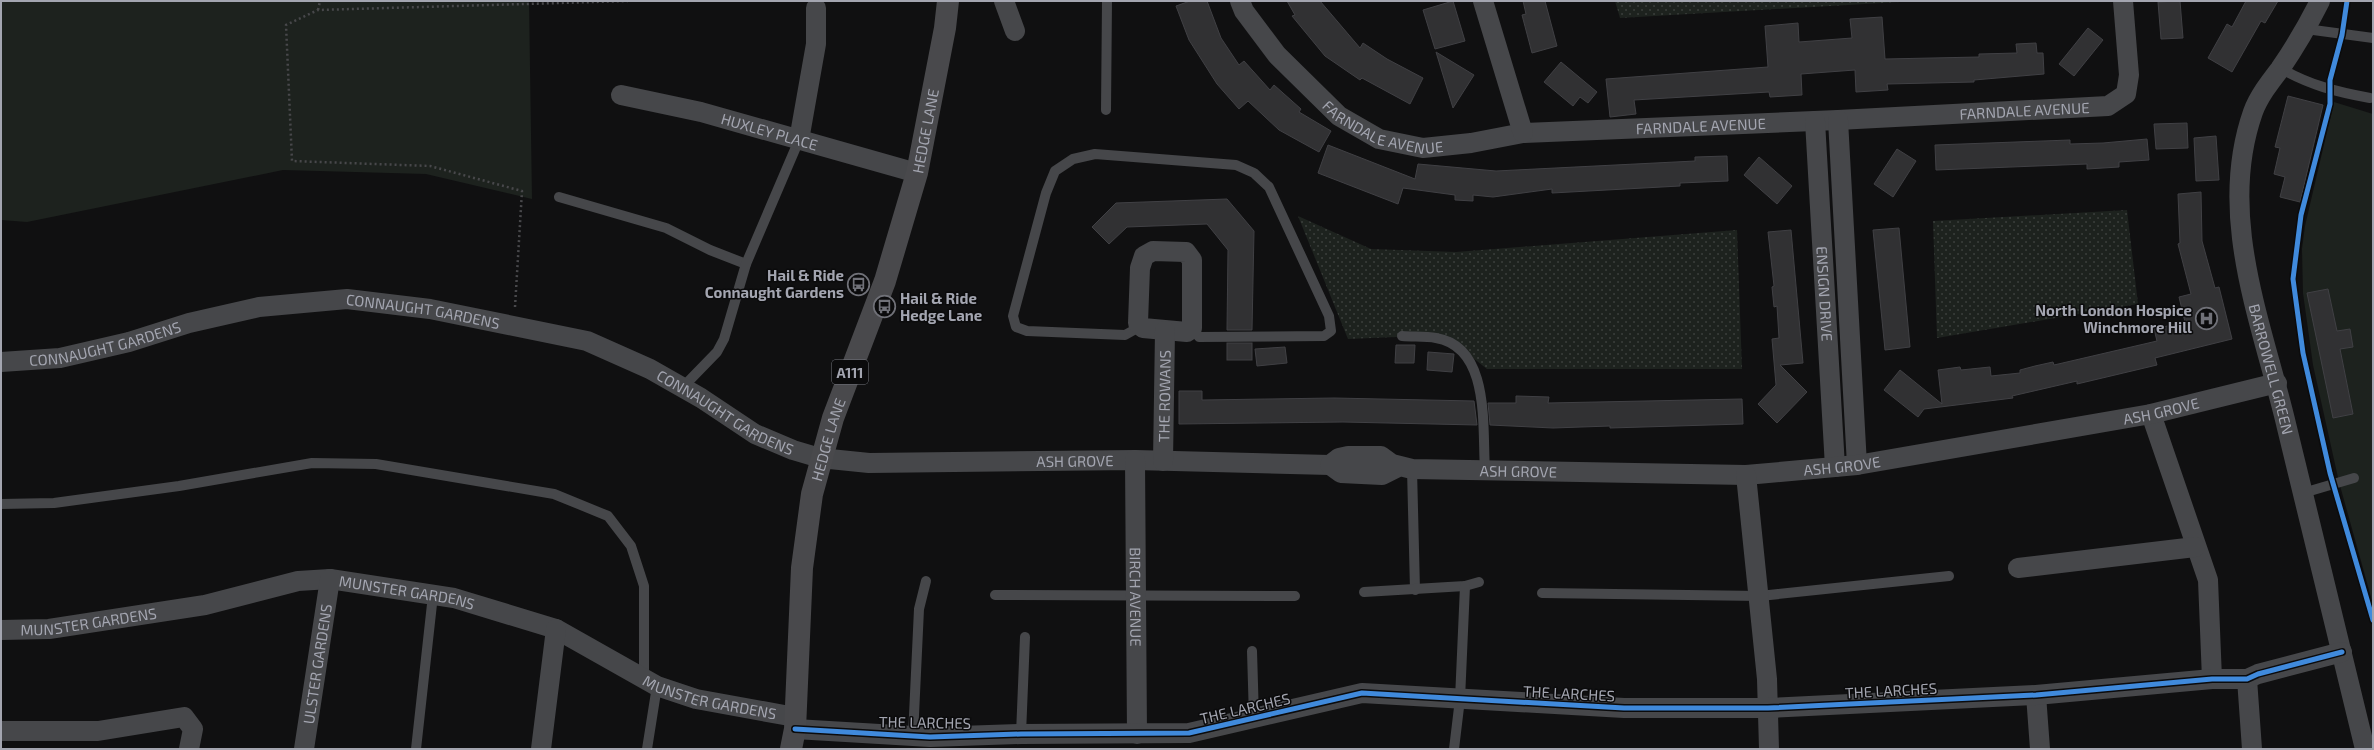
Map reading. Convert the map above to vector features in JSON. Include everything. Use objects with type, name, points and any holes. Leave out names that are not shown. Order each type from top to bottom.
[{"type":"main road","name":"HEDGE LANE","points":[[794,731],[802,568],[812,494],[820,458],[833,418],[885,281],[917,173],[945,28],[948,1]]},
{"type":"street","points":[[1004,1],[1015,31]]},
{"type":"street","name":"FARNDALE AVENUE","points":[[1240,1],[1244,11],[1277,55],[1309,89],[1339,116],[1380,139],[1424,148],[1470,143],[1523,133],[1838,120],[2108,106],[2126,94],[2129,75],[2123,1]]},
{"type":"street","points":[[1483,1],[1523,133]]},
{"type":"street","name":"BARROWELL GREEN","points":[[2320,1],[2306,30],[2264,92],[2253,112],[2244,153],[2239,188],[2240,227],[2247,274],[2277,383],[2365,749]]},
{"type":"street","points":[[799,140],[816,44],[816,8]]},
{"type":"street","name":"HUXLEY PLACE","points":[[621,95],[701,112],[917,173]]},
{"type":"street","name":"ENSIGN DRIVE","points":[[1838,120],[1857,465]]},
{"type":"street","name":"ENSIGN DRIVE","points":[[1815,121],[1835,466]]},
{"type":"street","points":[[1153,251],[1186,252],[1192,260],[1193,269],[1192,328],[1187,332],[1166,331],[1141,326],[1138,323],[1140,268],[1144,256],[1153,251]]},
{"type":"street","name":"CONNAUGHT GARDENS","points":[[1,362],[60,358],[128,342],[189,323],[259,307],[347,299],[430,309],[514,324],[587,341],[650,369],[682,387],[755,434],[793,450],[820,458]]},
{"type":"street","name":"THE ROWANS","points":[[1163,461],[1166,331]]},
{"type":"street","name":"ASH GROVE","points":[[820,458],[869,463],[1135,460],[1330,465],[1341,473],[1382,475],[1406,468],[1746,475],[1857,465],[2151,414],[2277,383]]},
{"type":"street","points":[[2151,414],[2195,547],[2208,580],[2212,679]]},
{"type":"street","name":"BIRCH AVENUE","points":[[1135,460],[1137,734]]},
{"type":"street","points":[[1746,475],[1760,596],[1768,708],[1769,749]]},
{"type":"street","points":[[2018,568],[2195,547]]},
{"type":"street","name":"MUNSTER GARDENS","points":[[1,630],[49,629],[205,605],[298,581],[330,579],[454,598],[556,629],[650,682],[696,699],[794,731]]},
{"type":"street","name":"ULSTER GARDENS","points":[[304,749],[330,579]]},
{"type":"street","points":[[541,749],[556,629]]},
{"type":"street","name":"THE LARCHES","points":[[794,731],[924,741],[1020,734],[1189,733],[1362,693],[1624,708],[1768,708],[2036,695],[2212,679],[2247,680],[2258,674],[2342,652]]},
{"type":"street","points":[[2247,680],[2252,749]]},
{"type":"street","points":[[2036,695],[2040,749]]},
{"type":"street","points":[[1,731],[98,731],[184,717],[193,729],[189,749]]},
{"type":"lane","points":[[1106,110],[1107,1]]},
{"type":"lane","points":[[2306,30],[2373,38]]},
{"type":"lane","points":[[2280,68],[2301,81],[2330,90],[2370,98]]},
{"type":"lane","points":[[682,387],[717,352],[724,339],[746,264],[799,140]]},
{"type":"lane","points":[[1141,326],[1125,334],[1027,331],[1016,327],[1013,316],[1046,193],[1055,171],[1073,159],[1095,154],[1236,165],[1254,174],[1269,187],[1328,316],[1330,331],[1324,336],[1199,337],[1192,328]]},
{"type":"lane","points":[[559,197],[666,228],[710,250],[746,264]]},
{"type":"lane","points":[[1402,336],[1437,338],[1452,344],[1463,352],[1472,363],[1479,380],[1485,470]]},
{"type":"lane","points":[[1,504],[54,503],[148,490],[312,463],[376,464],[554,494],[608,516],[631,546],[644,586],[650,682],[647,749]]},
{"type":"lane","points":[[1406,468],[1414,590]]},
{"type":"lane","points":[[2303,493],[2354,478]]},
{"type":"lane","points":[[1542,593],[1760,596],[1949,576]]},
{"type":"lane","points":[[924,741],[919,609],[926,581]]},
{"type":"lane","points":[[1364,592],[1464,586],[1479,582]]},
{"type":"lane","points":[[1454,749],[1460,699],[1464,586]]},
{"type":"lane","points":[[416,749],[433,595]]},
{"type":"lane","points":[[995,595],[1137,597],[1295,596]]},
{"type":"lane","points":[[1020,734],[1025,637]]},
{"type":"lane","points":[[1252,651],[1254,718]]},
{"type":"path","points":[[318,10],[320,1]]},
{"type":"path","points":[[514,324],[522,191],[430,166],[292,161],[286,25],[318,10],[628,1]]},
{"type":"shaded area","points":[[1,1],[529,1],[532,199],[426,174],[283,170],[27,222],[1,220]]},
{"type":"shaded area","points":[[1615,1],[1917,1],[1620,18]]},
{"type":"shaded area","points":[[2334,102],[2373,114],[2373,604],[2339,482],[2313,365],[2303,293],[2302,249],[2305,226]]},
{"type":"shaded area","points":[[2127,210],[2138,304],[1937,338],[1933,221]]},
{"type":"shaded area","points":[[1298,216],[1371,249],[1456,252],[1737,230],[1742,369],[1487,369],[1444,335],[1348,339]]},
{"type":"building","points":[[1190,1],[1207,1],[1221,38],[1239,65],[1244,61],[1270,90],[1274,85],[1301,109],[1299,112],[1331,131],[1319,152],[1279,130],[1248,101],[1239,109],[1217,84],[1189,40],[1176,6]]},
{"type":"building","points":[[1287,1],[1320,1],[1360,48],[1363,43],[1387,59],[1423,78],[1410,104],[1362,78],[1360,80],[1325,56],[1292,16],[1295,15]]},
{"type":"building","points":[[1453,1],[1465,41],[1435,49],[1423,10]]},
{"type":"building","points":[[1523,1],[1545,1],[1557,46],[1532,53],[1522,15],[1526,14]]},
{"type":"building","points":[[2180,1],[2183,38],[2161,39],[2158,2]]},
{"type":"building","points":[[2246,1],[2278,1],[2265,23],[2261,21],[2232,72],[2208,58],[2227,24],[2232,27]]},
{"type":"building","points":[[1882,17],[1885,59],[1979,57],[1979,54],[2017,53],[2016,44],[2036,43],[2037,53],[2043,53],[2044,74],[1974,80],[1974,82],[1887,84],[1888,90],[1856,92],[1855,70],[1801,74],[1802,95],[1770,97],[1769,92],[1634,100],[1636,114],[1610,117],[1606,79],[1768,67],[1765,26],[1798,23],[1799,42],[1852,38],[1850,19]]},
{"type":"building","points":[[2088,28],[2103,40],[2074,76],[2059,64]]},
{"type":"building","points":[[1436,52],[1474,75],[1453,108]]},
{"type":"building","points":[[1561,62],[1597,92],[1588,103],[1580,97],[1573,106],[1544,82]]},
{"type":"building","points":[[2288,96],[2323,105],[2300,202],[2280,197],[2285,177],[2274,174],[2280,148],[2275,147]]},
{"type":"building","points":[[2187,123],[2188,148],[2156,149],[2154,124]]},
{"type":"building","points":[[2216,136],[2219,180],[2196,181],[2194,138]]},
{"type":"building","points":[[2147,139],[2149,160],[2119,162],[2119,167],[2087,169],[2087,164],[1936,170],[1935,145],[2070,140],[2070,144]]},
{"type":"building","points":[[1328,145],[1415,179],[1418,164],[1496,171],[1695,161],[1695,157],[1727,156],[1728,181],[1680,183],[1680,186],[1552,193],[1552,189],[1493,197],[1473,195],[1473,201],[1455,200],[1455,195],[1403,188],[1398,204],[1318,173]]},
{"type":"building","points":[[1897,149],[1916,161],[1893,197],[1874,184]]},
{"type":"building","points":[[1759,157],[1792,186],[1777,204],[1744,175]]},
{"type":"building","points":[[2201,192],[2202,241],[2215,288],[2219,287],[2232,339],[2155,358],[2157,365],[2077,384],[2077,381],[2012,396],[2013,398],[1924,409],[1918,417],[1884,390],[1900,370],[1942,404],[1938,370],[1960,367],[1961,370],[1990,367],[1991,376],[2020,373],[2020,370],[2035,366],[2053,362],[2054,365],[2157,341],[2154,329],[2185,322],[2179,297],[2191,294],[2178,244],[2180,243],[2178,194]]},
{"type":"building","points":[[1227,199],[1254,231],[1252,330],[1227,330],[1228,250],[1207,224],[1127,227],[1109,244],[1092,227],[1116,203]]},
{"type":"building","points":[[1899,228],[1910,347],[1885,350],[1873,230]]},
{"type":"building","points":[[1791,230],[1803,363],[1780,365],[1807,392],[1777,423],[1758,404],[1776,385],[1772,339],[1779,338],[1777,306],[1774,307],[1772,287],[1774,286],[1768,232]]},
{"type":"building","points":[[2328,289],[2337,331],[2350,329],[2353,347],[2340,349],[2353,414],[2333,418],[2307,293]]},
{"type":"building","points":[[1227,343],[1252,343],[1252,360],[1227,360]]},
{"type":"building","points":[[1396,345],[1415,345],[1414,363],[1395,363]]},
{"type":"building","points":[[1285,347],[1287,363],[1257,366],[1255,349]]},
{"type":"building","points":[[1428,352],[1454,354],[1452,372],[1427,370]]},
{"type":"building","points":[[1179,391],[1202,391],[1202,400],[1334,398],[1474,401],[1477,425],[1343,422],[1179,424]]},
{"type":"building","points":[[1516,396],[1549,397],[1548,403],[1742,399],[1743,424],[1610,428],[1610,426],[1553,428],[1490,425],[1488,403],[1516,403]]},
{"type":"cycle path","points":[[2347,1],[2342,35],[2330,80],[2330,104],[2301,215],[2293,279],[2303,353],[2330,473],[2373,620]]},
{"type":"cycle path","points":[[795,729],[930,737],[1021,734],[1189,733],[1362,693],[1624,708],[1768,708],[2036,695],[2212,679],[2247,679],[2258,674],[2342,652]]},
{"type":"place","name":"Hail & Ride Connaught Gardens","points":[[859,284]]},
{"type":"place","name":"Hail & Ride Hedge Lane","points":[[885,307]]},
{"type":"place","name":"North London Hospice Winchmore Hill","points":[[2207,319]]}]
